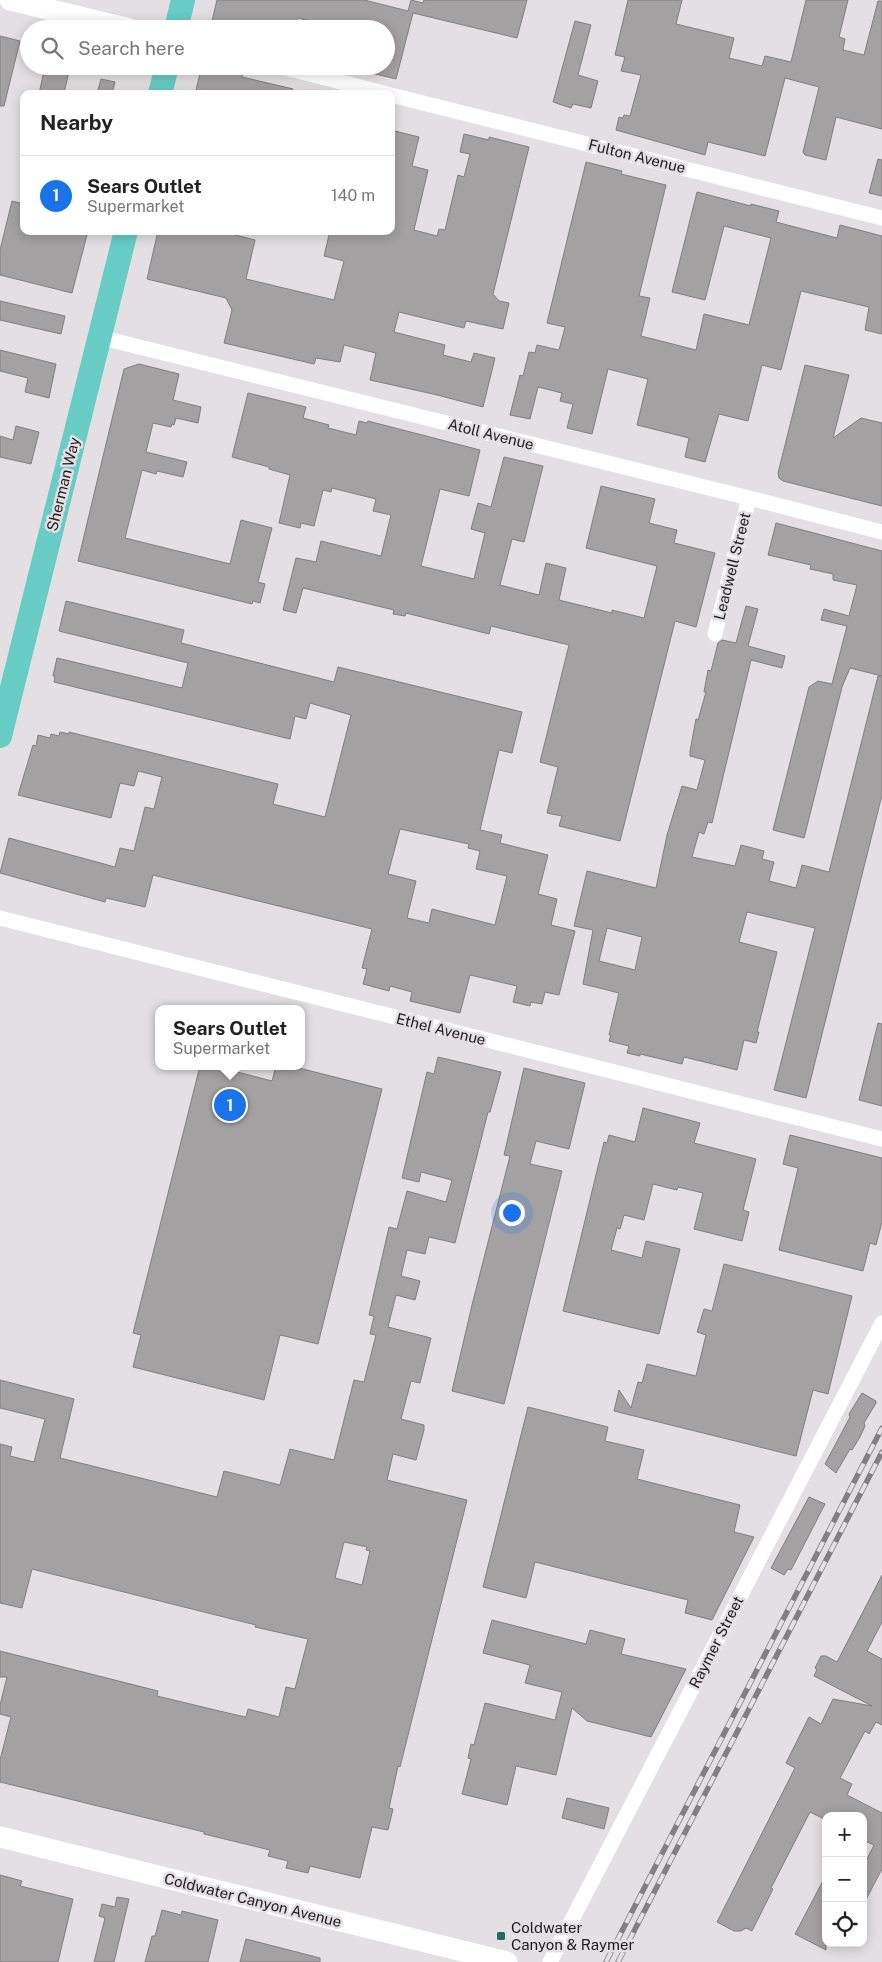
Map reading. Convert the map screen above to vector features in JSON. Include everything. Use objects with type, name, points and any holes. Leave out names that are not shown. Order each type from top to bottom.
[{"type":"main road","points":[[10,0],[93,20]]},
{"type":"main road","points":[[178,20],[183,0]]},
{"type":"main road","points":[[161,90],[165,75]]},
{"type":"main road","name":"Sherman Way","points":[[0,736],[125,235]]},
{"type":"main road","name":"Coldwater Canyon Avenue","points":[[0,1837],[507,1962]]},
{"type":"street","name":"Fulton Avenue","points":[[314,75],[374,90]]},
{"type":"street","name":"Fulton Avenue","points":[[395,95],[882,218]]},
{"type":"street","name":"Atoll Avenue","points":[[99,338],[882,532]]},
{"type":"street","name":"Leadwell Street","points":[[715,634],[749,498]]},
{"type":"street","name":"Ethel Avenue","points":[[0,918],[882,1139]]},
{"type":"street","name":"Raymer Street","points":[[550,1962],[882,1323]]},
{"type":"building","points":[[217,0],[364,0],[408,11],[411,0],[423,3],[424,0],[527,0],[517,38],[413,13],[396,79],[380,75],[395,75],[395,20],[306,20],[298,18],[297,20],[212,20]]},
{"type":"building","points":[[628,0],[682,0],[676,24],[734,38],[729,58],[762,66],[765,56],[791,62],[806,0],[848,0],[839,37],[845,39],[843,50],[864,55],[878,1],[882,1],[882,129],[836,117],[826,160],[805,155],[803,152],[819,87],[785,78],[765,156],[708,142],[705,155],[616,130],[619,117],[623,118],[624,115],[630,116],[641,75],[621,71],[625,57],[615,55]]},
{"type":"building","points":[[575,21],[591,25],[578,75],[598,81],[591,108],[573,104],[571,108],[553,102]]},
{"type":"building","points":[[0,36],[20,41],[4,106],[0,106]]},
{"type":"building","points":[[43,75],[68,75],[65,90],[40,90]]},
{"type":"building","points":[[200,75],[243,75],[242,77],[293,89],[293,90],[196,90]]},
{"type":"building","points":[[101,79],[115,82],[113,90],[98,90]]},
{"type":"building","points":[[395,131],[419,137],[412,166],[428,170],[414,230],[437,236],[439,229],[445,230],[458,175],[464,177],[470,154],[460,152],[464,134],[489,140],[489,137],[529,147],[493,294],[499,301],[509,303],[503,329],[466,321],[464,328],[399,312],[394,332],[445,345],[443,355],[471,362],[474,353],[495,358],[483,407],[370,380],[376,353],[344,345],[340,362],[316,358],[314,364],[224,343],[232,310],[226,298],[147,279],[157,235],[236,235],[255,240],[246,279],[334,300],[344,261],[324,256],[329,235],[395,235]]},
{"type":"building","points":[[878,159],[882,160],[882,196],[869,193]]},
{"type":"building","points":[[586,162],[622,171],[621,174],[666,185],[639,296],[650,298],[641,336],[696,350],[704,314],[749,325],[771,238],[724,226],[705,300],[672,292],[697,192],[779,211],[776,222],[837,238],[840,225],[882,236],[882,334],[865,330],[869,307],[801,291],[781,370],[762,365],[748,421],[719,414],[705,462],[685,457],[689,438],[637,425],[648,379],[608,369],[592,434],[567,428],[573,404],[560,401],[562,393],[538,387],[530,419],[510,415],[520,375],[523,376],[529,352],[535,353],[537,345],[559,350],[565,327],[547,323]]},
{"type":"building","points":[[12,201],[20,203],[20,235],[87,235],[72,293],[0,275],[0,250]]},
{"type":"building","points":[[0,301],[65,316],[61,334],[0,320]]},
{"type":"building","points":[[0,350],[56,364],[49,398],[25,392],[28,378],[0,371]]},
{"type":"building","points":[[139,364],[179,374],[173,400],[201,407],[198,423],[176,418],[174,425],[172,424],[171,427],[153,423],[146,452],[187,462],[183,477],[157,471],[156,474],[142,470],[125,538],[230,564],[241,520],[272,528],[258,582],[265,584],[260,603],[253,601],[252,604],[78,561],[124,369]]},
{"type":"building","points":[[805,365],[849,375],[833,438],[861,418],[882,423],[882,506],[783,481],[779,478],[778,473]]},
{"type":"building","points":[[248,393],[306,407],[303,418],[329,425],[328,428],[356,435],[359,421],[367,423],[368,421],[480,450],[469,496],[440,489],[421,566],[474,579],[485,533],[471,529],[478,503],[491,507],[504,457],[543,466],[524,542],[512,539],[500,585],[539,595],[546,563],[566,568],[559,600],[612,613],[612,610],[644,618],[657,566],[586,548],[601,486],[655,499],[649,523],[677,530],[674,543],[715,553],[696,627],[675,621],[620,841],[559,826],[562,816],[547,813],[558,767],[540,762],[569,645],[491,626],[489,634],[406,613],[405,616],[393,614],[394,610],[303,588],[296,613],[283,610],[296,558],[316,562],[321,541],[381,556],[391,515],[373,511],[376,499],[332,488],[331,492],[323,490],[314,526],[301,523],[300,528],[279,523],[290,475],[232,457]]},
{"type":"building","points":[[16,426],[39,432],[31,464],[0,457],[0,436],[13,440]]},
{"type":"building","points":[[776,523],[882,551],[882,676],[850,668],[842,687],[804,838],[773,830],[809,687],[818,681],[832,684],[847,626],[821,620],[824,609],[849,616],[857,585],[833,580],[833,574],[810,569],[811,565],[768,555]]},
{"type":"building","points":[[66,601],[184,630],[181,643],[334,682],[338,667],[522,712],[512,753],[499,750],[480,830],[502,835],[500,843],[548,855],[538,894],[557,899],[551,925],[575,931],[559,995],[545,992],[542,1004],[531,1002],[530,1006],[513,1002],[517,986],[470,975],[460,1013],[410,1001],[412,992],[390,986],[389,991],[363,984],[367,969],[362,968],[372,929],[153,875],[145,907],[106,898],[105,902],[0,873],[9,838],[115,867],[120,848],[134,851],[145,807],[154,809],[162,777],[138,771],[134,786],[120,783],[111,818],[18,795],[33,745],[36,746],[38,735],[50,738],[51,734],[59,736],[60,732],[69,734],[69,732],[278,784],[273,804],[325,817],[351,715],[310,703],[306,719],[295,716],[290,739],[54,682],[55,676],[53,676],[57,658],[182,688],[188,663],[59,631]],"holes":[[[400,829],[469,844],[468,848],[480,851],[476,869],[507,876],[495,925],[432,909],[429,923],[407,918],[416,881],[388,874]]]},
{"type":"building","points":[[746,606],[758,609],[748,646],[785,656],[782,668],[751,660],[712,823],[708,822],[704,834],[699,832],[692,857],[735,866],[741,845],[764,851],[762,859],[774,862],[769,881],[796,888],[802,865],[829,872],[878,676],[882,677],[882,795],[806,1098],[774,1090],[815,928],[747,912],[739,942],[777,952],[756,1043],[744,1040],[737,1070],[684,1057],[682,1064],[640,1054],[640,1056],[627,1053],[629,1046],[609,1041],[619,993],[583,984],[593,930],[574,926],[587,871],[656,888],[667,835],[682,786],[697,790],[705,760],[690,756],[690,751],[696,719],[698,720],[706,692],[704,692],[708,670],[711,671],[718,643],[722,640],[736,643]],"holes":[[[607,928],[642,937],[635,970],[599,961]]]},
{"type":"building","points":[[878,1023],[882,1024],[882,1106],[859,1100]]},
{"type":"building","points":[[438,1057],[501,1072],[490,1112],[488,1112],[455,1243],[429,1237],[425,1254],[407,1250],[401,1276],[420,1281],[415,1300],[396,1295],[388,1327],[431,1338],[420,1383],[411,1381],[401,1419],[424,1425],[424,1430],[416,1460],[393,1454],[387,1480],[467,1500],[400,1767],[398,1766],[389,1808],[393,1809],[388,1830],[372,1827],[360,1878],[310,1866],[308,1873],[286,1868],[288,1861],[268,1856],[270,1850],[0,1782],[0,1760],[11,1717],[0,1714],[0,1705],[7,1677],[0,1677],[0,1651],[158,1691],[157,1696],[232,1714],[246,1717],[248,1709],[279,1717],[286,1687],[295,1689],[308,1639],[32,1569],[22,1608],[0,1603],[0,1444],[12,1447],[10,1456],[34,1462],[45,1419],[0,1408],[0,1380],[74,1399],[60,1458],[217,1497],[224,1471],[280,1485],[290,1449],[334,1460],[354,1380],[364,1382],[376,1335],[370,1334],[374,1316],[369,1315],[389,1227],[397,1229],[407,1191],[446,1202],[452,1180],[421,1172],[419,1182],[402,1178],[427,1072],[434,1074]],"holes":[[[344,1542],[367,1547],[366,1550],[370,1551],[362,1585],[335,1578]]]},
{"type":"building","points":[[524,1068],[585,1083],[569,1149],[536,1141],[530,1164],[562,1171],[504,1404],[452,1391],[510,1156],[504,1155]]},
{"type":"building","points":[[199,1070],[229,1070],[272,1081],[275,1070],[305,1070],[382,1089],[318,1344],[280,1335],[264,1400],[133,1367],[141,1335],[133,1333]]},
{"type":"building","points":[[643,1108],[700,1123],[694,1143],[756,1159],[743,1210],[749,1212],[742,1241],[694,1229],[703,1193],[678,1187],[677,1190],[653,1184],[644,1220],[624,1215],[620,1229],[617,1228],[611,1250],[642,1258],[646,1241],[680,1249],[659,1334],[563,1311],[604,1142],[607,1143],[609,1135],[635,1142]]},
{"type":"building","points":[[790,1135],[882,1158],[882,1222],[876,1245],[870,1243],[863,1271],[779,1250],[798,1168],[783,1164]]},
{"type":"building","points":[[724,1264],[852,1296],[828,1394],[813,1390],[796,1456],[614,1411],[619,1390],[631,1408],[638,1382],[642,1383],[647,1364],[696,1376],[706,1335],[697,1332],[704,1309],[712,1311]]},
{"type":"building","points":[[862,1393],[876,1401],[876,1403],[864,1423],[865,1426],[860,1437],[852,1450],[850,1449],[836,1473],[825,1464],[850,1417],[849,1414]]},
{"type":"building","points":[[528,1407],[608,1427],[605,1441],[644,1450],[637,1479],[740,1505],[734,1532],[754,1537],[712,1620],[685,1613],[688,1600],[535,1562],[526,1598],[483,1587]]},
{"type":"building","points":[[809,1497],[825,1504],[791,1570],[788,1569],[784,1575],[771,1568]]},
{"type":"building","points":[[882,1575],[882,1622],[867,1651],[882,1659],[882,1725],[876,1722],[869,1734],[865,1731],[840,1778],[852,1784],[847,1795],[882,1813],[882,1869],[867,1897],[867,1859],[874,1845],[867,1842],[867,1812],[822,1812],[822,1818],[810,1812],[771,1888],[773,1889],[752,1931],[746,1928],[741,1931],[734,1931],[717,1922],[795,1768],[786,1763],[809,1717],[821,1724],[833,1699],[872,1706],[814,1676],[817,1669],[815,1668],[821,1656],[826,1656],[837,1662]]},
{"type":"building","points":[[492,1620],[586,1644],[590,1630],[625,1639],[621,1654],[686,1669],[651,1737],[587,1721],[572,1708],[556,1775],[516,1766],[507,1805],[462,1794],[471,1759],[468,1758],[471,1744],[474,1745],[485,1703],[555,1720],[562,1692],[525,1683],[530,1665],[483,1653]]},
{"type":"building","points":[[567,1798],[609,1808],[604,1829],[562,1818]]},
{"type":"building","points":[[0,1875],[22,1881],[20,1886],[73,1899],[58,1962],[0,1962]]},
{"type":"building","points":[[822,1883],[822,1947],[826,1947],[826,1950],[795,1934]]},
{"type":"building","points":[[117,1897],[129,1899],[114,1962],[94,1962],[105,1918],[99,1916],[102,1904],[115,1907]]},
{"type":"building","points":[[162,1910],[181,1915],[182,1911],[218,1920],[208,1962],[145,1962]]},
{"type":"building","points":[[246,1939],[320,1958],[320,1962],[240,1962]]},
{"type":"railway","points":[[606,1962],[882,1428]]},
{"type":"railway","points":[[618,1962],[882,1452]]},
{"type":"place","name":"Sears Outlet","points":[[230,1105]]},
{"type":"place","name":"Coldwater Canyon & Raymer","points":[[501,1936]]}]
